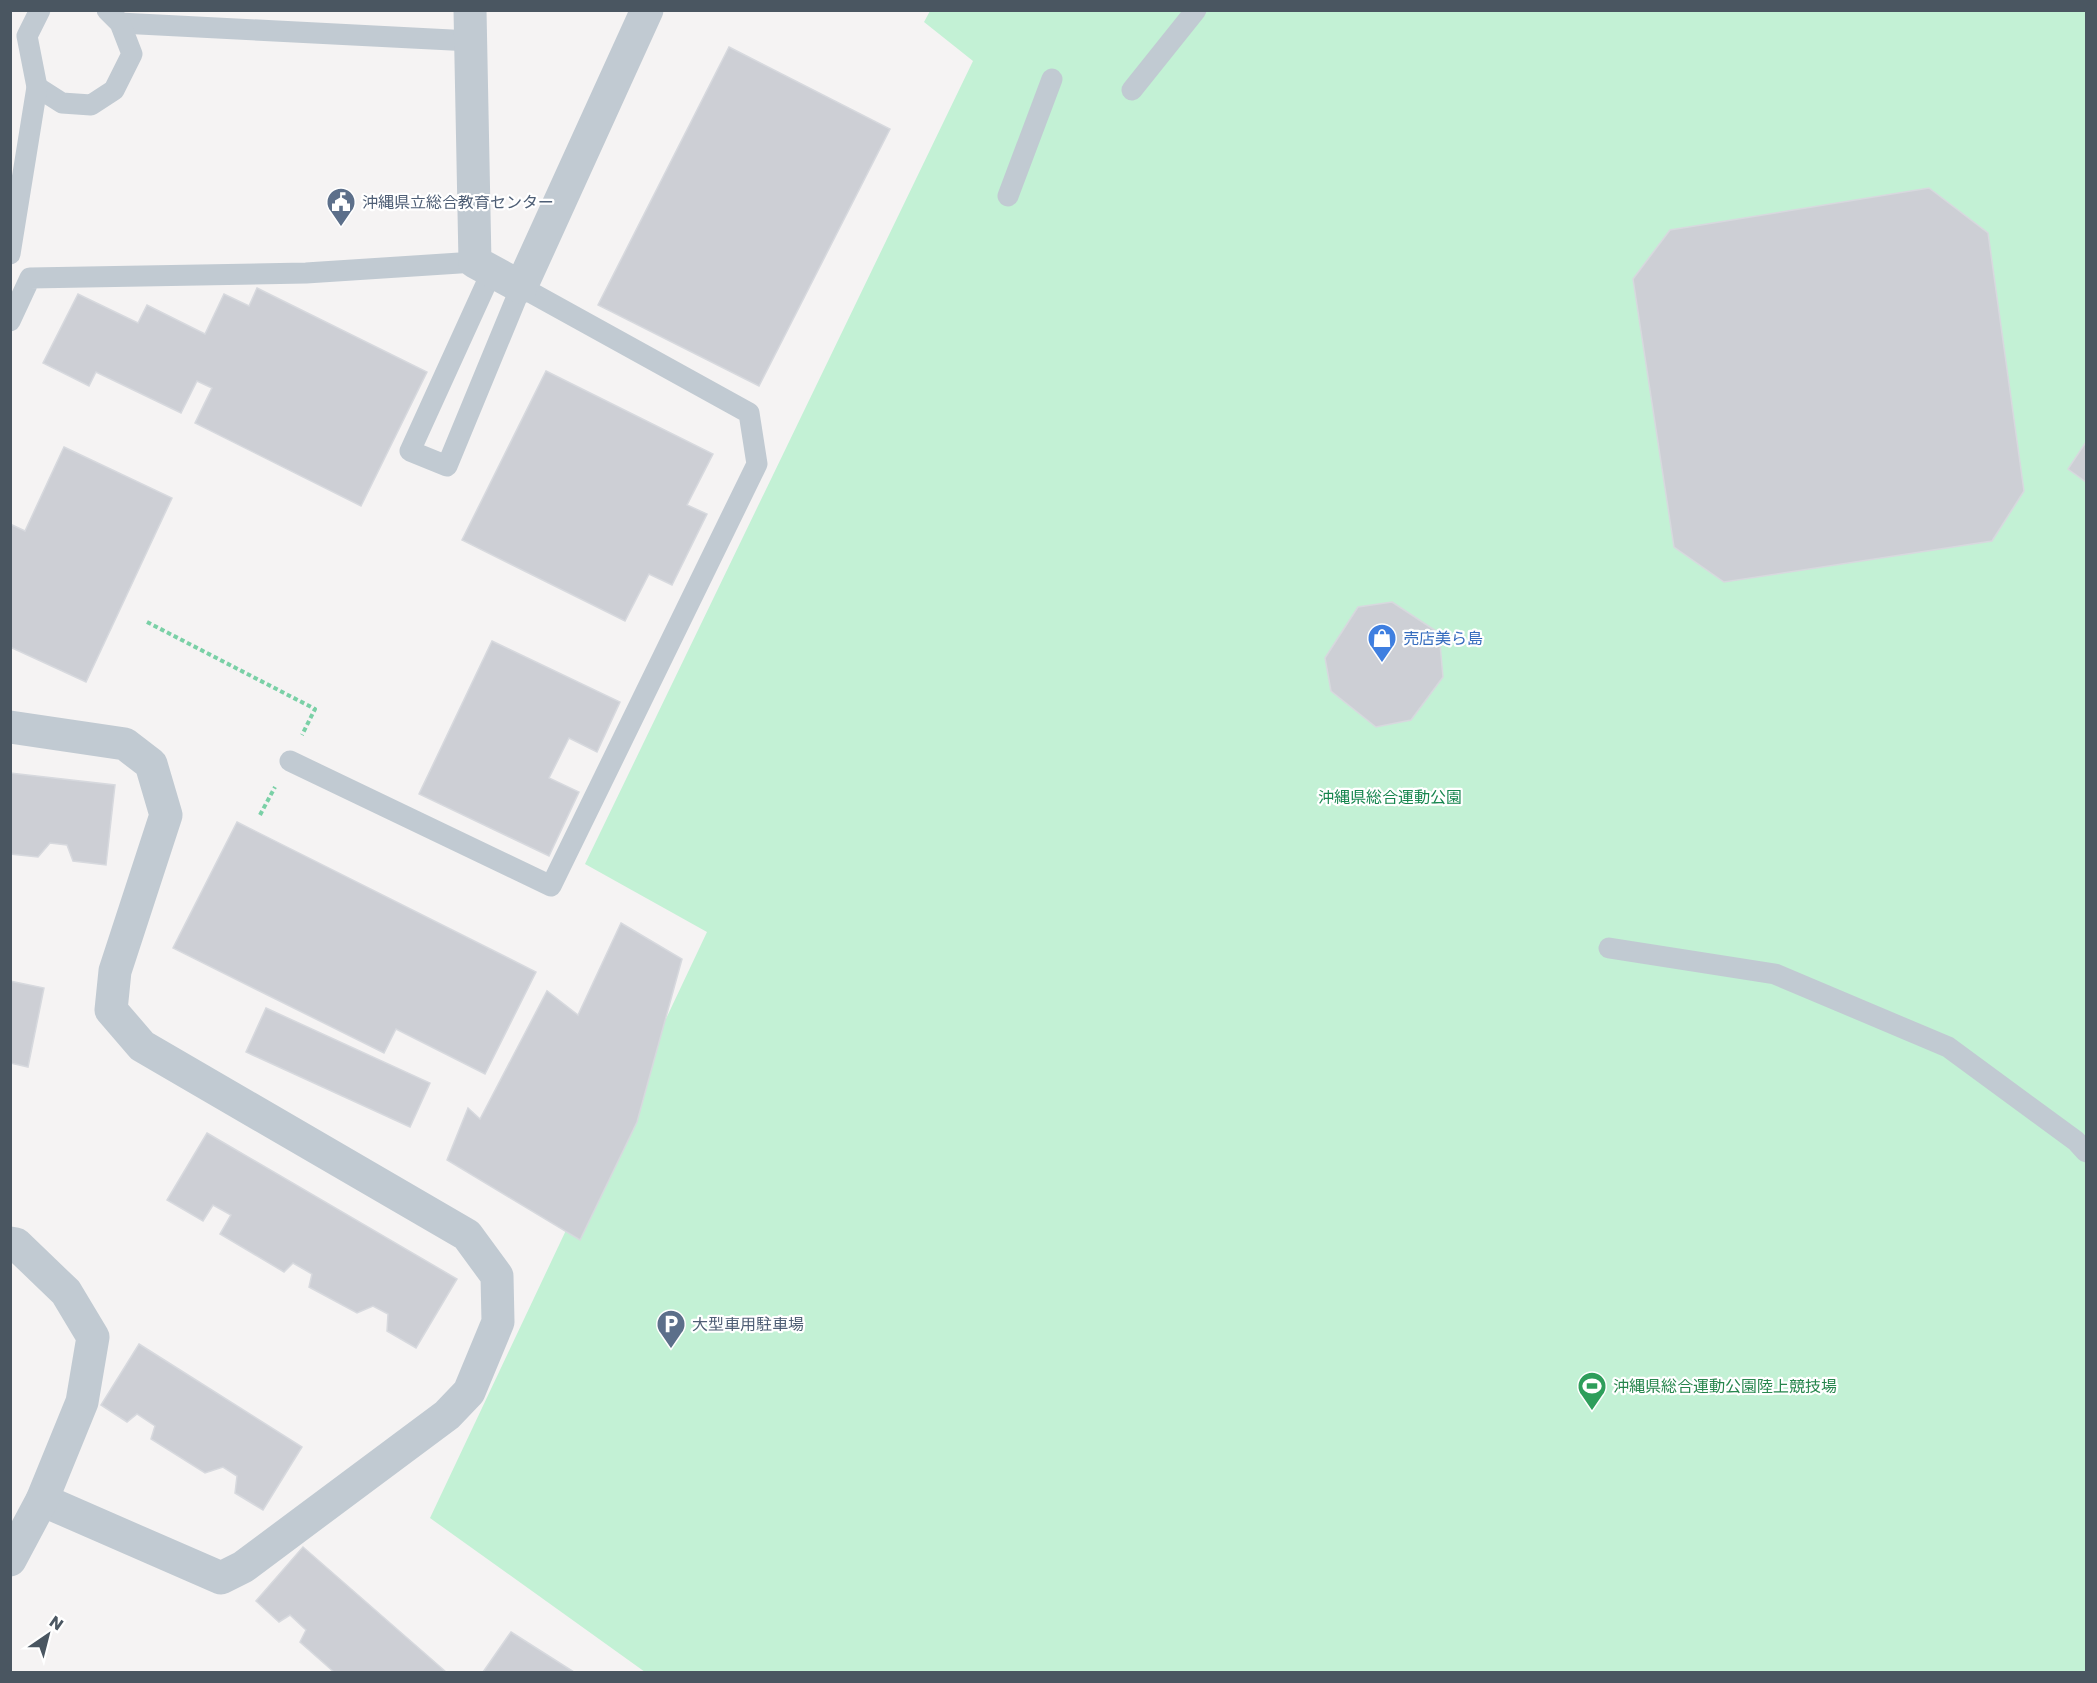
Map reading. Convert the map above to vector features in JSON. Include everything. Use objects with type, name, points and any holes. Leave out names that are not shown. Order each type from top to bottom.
[{"type":"street","points":[[470,26],[483,266],[521,287],[647,10]]},
{"type":"street","points":[[10,727],[125,744],[151,764],[166,815],[116,971],[111,1010],[142,1046],[467,1235],[497,1276],[498,1322],[469,1392],[447,1415],[243,1567],[221,1578],[42,1500]]},
{"type":"street","points":[[10,1243],[16,1244],[66,1292],[93,1337],[82,1402],[42,1500],[10,1560]]},
{"type":"lane","points":[[10,255],[37,87],[27,36],[40,10]]},
{"type":"lane","points":[[1132,90],[1196,10]]},
{"type":"lane","points":[[37,87],[62,103],[91,105],[114,90],[132,54],[113,17],[470,26]]},
{"type":"lane","points":[[1008,196],[1052,80]]},
{"type":"lane","points":[[10,321],[20,279],[306,273],[483,266],[410,451],[447,466],[521,287],[749,413],[757,464],[551,885],[290,760]]},
{"type":"lane","points":[[1609,948],[1775,974],[1948,1047],[2076,1141],[2086,1152]]},
{"type":"path","points":[[147,622],[315,709],[260,816]]},
{"type":"green space","name":"沖縄県総合運動公園","points":[[930,11],[2086,11],[2086,1672],[645,1672],[430,1518],[707,932],[585,864],[973,61],[924,22]]},
{"type":"building","points":[[729,47],[890,129],[759,386],[598,305]]},
{"type":"building","points":[[1929,188],[1988,233],[2024,491],[1992,541],[1724,582],[1674,547],[1633,279],[1670,230]]},
{"type":"building","points":[[257,288],[427,372],[361,506],[195,423],[212,388],[197,381],[181,413],[96,372],[89,386],[43,363],[78,294],[138,323],[147,305],[205,334],[224,294],[249,306]]},
{"type":"building","points":[[546,371],[713,454],[687,505],[707,514],[672,585],[649,574],[625,621],[462,540]]},
{"type":"building","points":[[2086,442],[2086,482],[2068,469]]},
{"type":"building","points":[[64,447],[172,498],[86,682],[10,647],[10,524],[25,531]]},
{"type":"building","points":[[1392,602],[1439,633],[1443,677],[1411,720],[1376,727],[1331,691],[1325,658],[1358,607]]},
{"type":"building","points":[[492,641],[620,702],[597,752],[569,738],[549,778],[579,792],[549,856],[419,794]]},
{"type":"building","points":[[10,773],[115,785],[106,865],[73,861],[67,845],[50,843],[38,857],[10,854]]},
{"type":"building","points":[[237,822],[536,972],[485,1074],[396,1029],[384,1053],[173,948]]},
{"type":"building","points":[[621,923],[682,959],[637,1122],[580,1240],[447,1160],[468,1108],[480,1119],[547,991],[578,1015]]},
{"type":"building","points":[[10,981],[44,988],[28,1067],[10,1063]]},
{"type":"building","points":[[266,1008],[430,1083],[410,1127],[246,1052]]},
{"type":"building","points":[[207,1133],[457,1279],[416,1348],[387,1331],[388,1314],[373,1306],[357,1313],[309,1287],[312,1274],[293,1263],[284,1272],[220,1234],[231,1215],[213,1205],[203,1221],[167,1200]]},
{"type":"building","points":[[139,1344],[302,1447],[263,1510],[235,1493],[237,1476],[223,1467],[205,1473],[151,1439],[155,1426],[137,1414],[127,1422],[101,1405]]},
{"type":"building","points":[[303,1547],[446,1672],[334,1672],[300,1642],[306,1630],[290,1615],[279,1622],[256,1601]]},
{"type":"building","points":[[511,1632],[574,1672],[483,1672]]},
{"type":"place","name":"沖縄県立総合教育センター","points":[[341,228]]},
{"type":"place","name":"売店美ら島","points":[[1382,664]]},
{"type":"place","name":"大型車用駐車場","points":[[671,1350]]},
{"type":"place","name":"沖縄県総合運動公園陸上競技場","points":[[1592,1412]]}]
